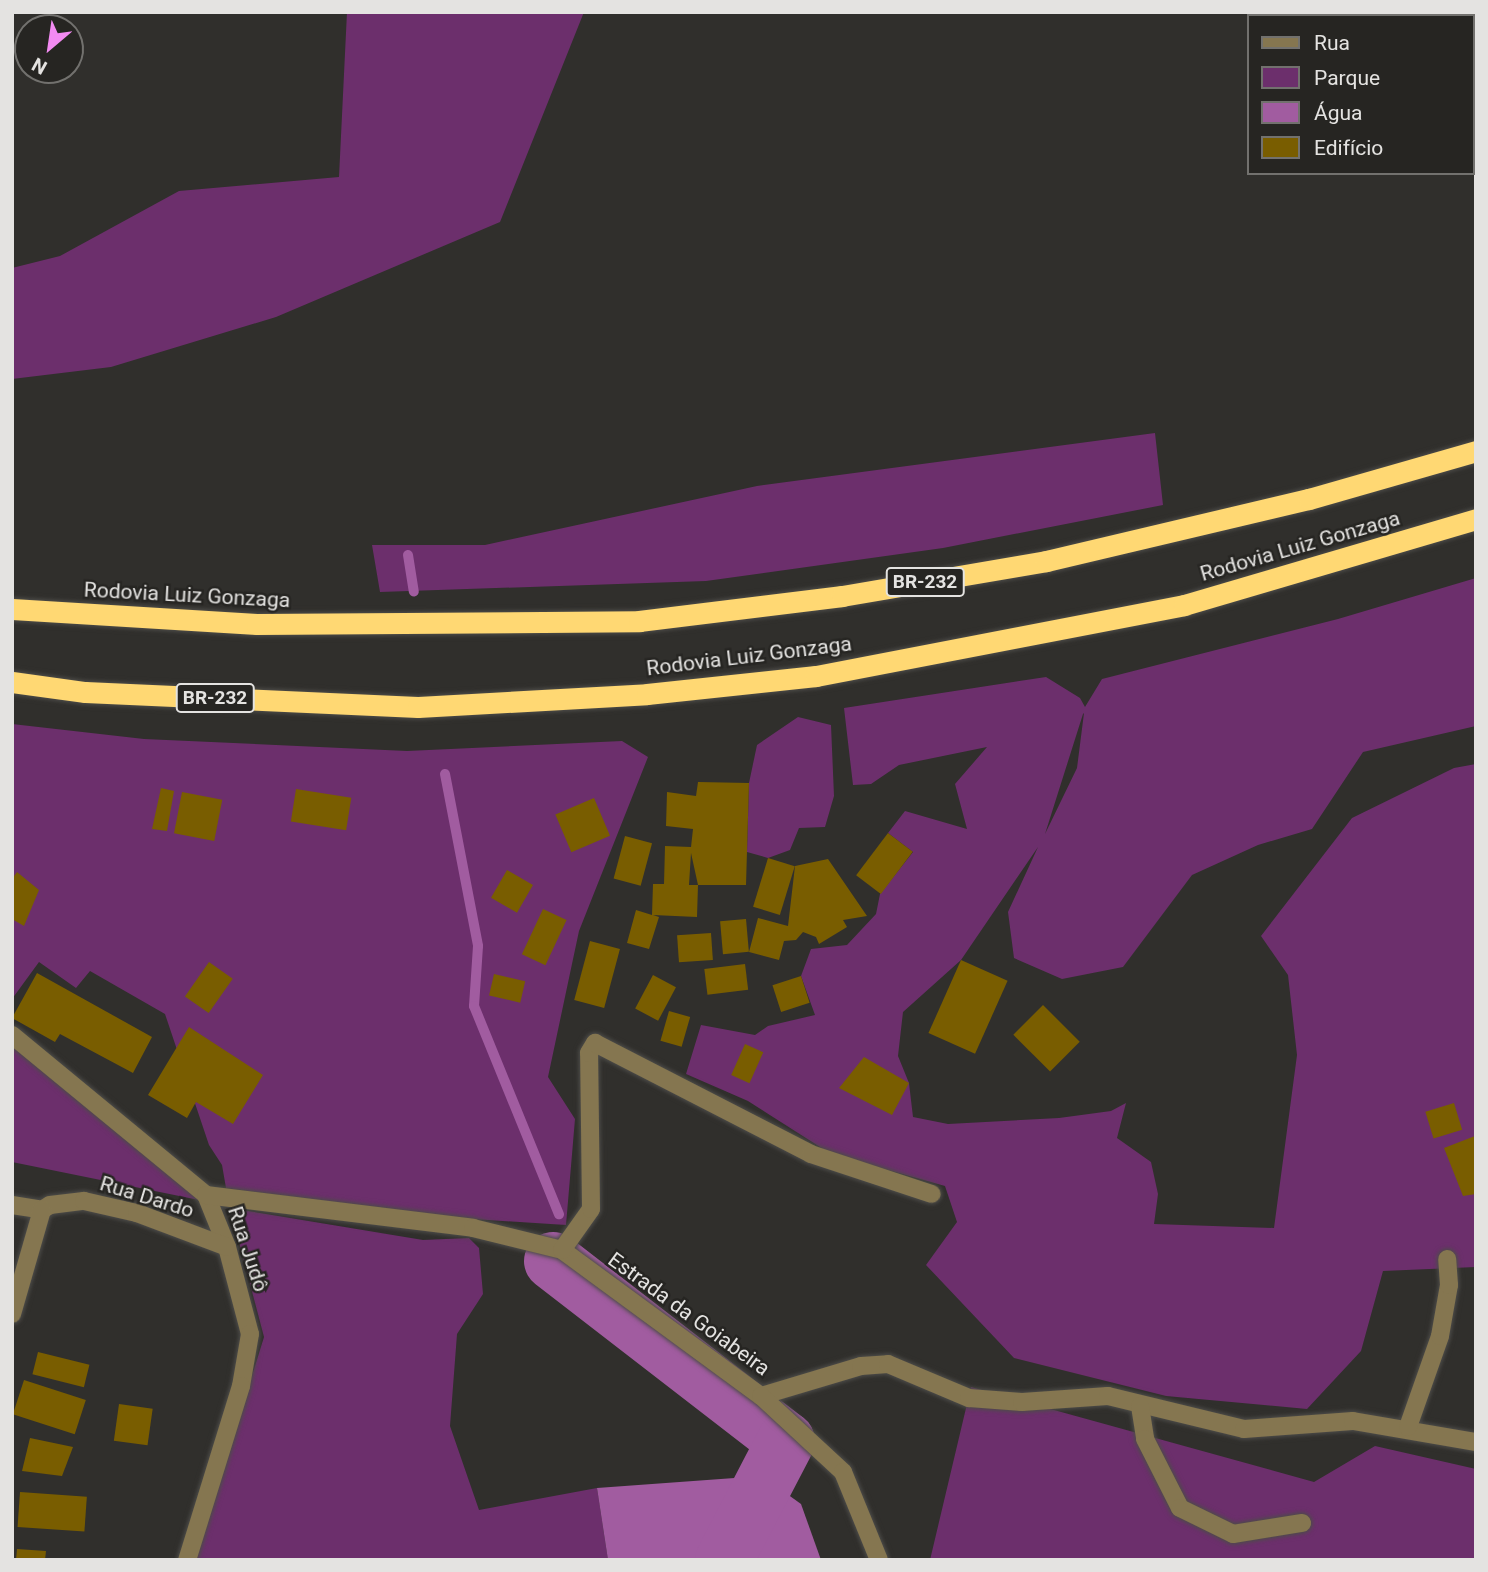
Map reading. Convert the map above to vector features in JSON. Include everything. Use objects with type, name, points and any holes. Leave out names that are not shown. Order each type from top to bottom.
[{"type":"highway","name":"Rodovia Luiz Gonzaga","points":[[12,609],[257,624],[639,621],[842,596],[1046,561],[1310,499],[1476,451]]},
{"type":"highway","name":"Rodovia Luiz Gonzaga","points":[[12,682],[85,692],[418,706],[647,694],[816,676],[1184,606],[1476,519]]},
{"type":"street","name":"Rua Judô","points":[[12,1035],[206,1195],[228,1247],[250,1334],[241,1386],[187,1560]]},
{"type":"street","points":[[562,1250],[591,1209],[589,1053],[595,1043],[811,1154],[932,1194]]},
{"type":"street","name":"Estrada da Goiabeira","points":[[206,1195],[473,1228],[562,1250],[761,1396],[861,1366],[888,1364],[969,1398],[1022,1402],[1108,1396],[1140,1406],[1244,1429],[1353,1421],[1408,1427],[1476,1441]]},
{"type":"street","name":"Rua Dardo","points":[[12,1205],[42,1210],[50,1205],[84,1201],[137,1213],[228,1247]]},
{"type":"street","points":[[12,1314],[42,1210]]},
{"type":"street","points":[[1408,1427],[1440,1336],[1449,1285],[1447,1259]]},
{"type":"street","points":[[761,1396],[843,1472],[879,1560]]},
{"type":"street","points":[[1140,1406],[1145,1439],[1180,1508],[1233,1534],[1302,1523]]},
{"type":"green space","points":[[347,12],[584,12],[500,222],[276,317],[111,367],[12,379],[12,268],[60,256],[179,191],[339,177]]},
{"type":"green space","points":[[1155,433],[1163,505],[943,548],[706,581],[380,592],[372,545],[485,545],[757,486]]},
{"type":"green space","points":[[1476,578],[1476,726],[1363,752],[1312,829],[1258,845],[1192,875],[1123,967],[1062,979],[1014,958],[1008,912],[1038,847],[961,960],[903,1012],[898,1056],[909,1083],[913,1117],[948,1124],[1059,1118],[1111,1111],[1126,1103],[1117,1138],[1151,1162],[1158,1194],[1154,1224],[1274,1228],[1297,1055],[1288,975],[1261,936],[1352,818],[1454,768],[1476,764],[1476,1267],[1383,1271],[1361,1351],[1307,1409],[1166,1396],[1014,1358],[926,1265],[957,1222],[945,1186],[831,1154],[748,1101],[686,1074],[701,1025],[755,1035],[768,1026],[815,1015],[801,976],[811,949],[847,945],[876,914],[880,894],[913,852],[888,833],[905,811],[967,829],[955,784],[987,747],[899,765],[871,784],[853,785],[844,708],[1046,677],[1080,698],[1085,707],[1102,679],[1338,619]],"holes":[[[1084,713],[1077,768],[1045,834]]]},
{"type":"green space","points":[[798,717],[831,725],[834,796],[825,827],[799,828],[790,850],[768,858],[747,852],[749,783],[757,745]]},
{"type":"green space","points":[[12,724],[144,739],[407,751],[622,741],[648,757],[579,931],[548,1077],[575,1119],[566,1225],[442,1217],[226,1188],[222,1165],[209,1145],[165,1014],[90,971],[76,988],[39,962],[12,999]]},
{"type":"green space","points":[[12,1045],[199,1200],[12,1162]]},
{"type":"green space","points":[[230,1208],[423,1240],[469,1238],[479,1248],[483,1294],[457,1334],[450,1426],[479,1510],[597,1488],[608,1560],[195,1560],[264,1337]]},
{"type":"green space","points":[[971,1387],[1314,1482],[1375,1446],[1476,1469],[1476,1560],[930,1560]]},
{"type":"water","points":[[762,1476],[801,1504],[821,1560],[608,1560],[597,1488]]},
{"type":"building","points":[[698,782],[749,783],[746,885],[698,885],[697,917],[653,915],[659,917],[649,949],[627,943],[636,910],[652,915],[653,884],[664,884],[665,846],[691,847],[693,829],[666,826],[667,792],[696,796]],"holes":[[[691,853],[698,885],[689,885]]]},
{"type":"building","points":[[161,788],[174,791],[167,831],[152,829]]},
{"type":"building","points":[[296,789],[351,798],[346,830],[291,822]]},
{"type":"building","points":[[182,792],[222,800],[214,841],[174,833]]},
{"type":"building","points":[[594,798],[610,836],[571,852],[555,814]]},
{"type":"building","points":[[888,833],[913,852],[881,894],[856,875]]},
{"type":"building","points":[[625,836],[652,843],[641,886],[614,879]]},
{"type":"building","points":[[768,858],[795,866],[780,915],[753,907]]},
{"type":"building","points":[[828,859],[867,916],[843,920],[847,927],[819,944],[816,937],[803,932],[796,940],[784,941],[779,960],[749,952],[758,918],[788,926],[795,866]]},
{"type":"building","points":[[507,870],[533,885],[517,913],[491,898]]},
{"type":"building","points":[[17,872],[39,890],[24,926],[12,919],[12,879]]},
{"type":"building","points":[[543,909],[567,920],[545,965],[522,954]]},
{"type":"building","points":[[746,919],[749,952],[723,954],[720,921]]},
{"type":"building","points":[[711,933],[713,960],[679,962],[677,935]]},
{"type":"building","points":[[590,941],[620,949],[604,1008],[574,1000]]},
{"type":"building","points":[[961,960],[1008,981],[975,1054],[928,1033]]},
{"type":"building","points":[[209,962],[233,979],[209,1013],[185,996]]},
{"type":"building","points":[[745,964],[748,990],[707,995],[704,969]]},
{"type":"building","points":[[37,973],[152,1037],[133,1073],[60,1034],[55,1042],[12,1018]]},
{"type":"building","points":[[494,974],[525,981],[520,1003],[489,995]]},
{"type":"building","points":[[653,975],[676,987],[658,1021],[635,1009]]},
{"type":"building","points":[[801,976],[810,1003],[781,1012],[772,985]]},
{"type":"building","points":[[1043,1005],[1080,1042],[1050,1071],[1013,1035]]},
{"type":"building","points":[[669,1011],[690,1017],[682,1047],[660,1041]]},
{"type":"building","points":[[189,1027],[263,1075],[233,1124],[196,1102],[187,1118],[148,1095]]},
{"type":"building","points":[[745,1044],[763,1052],[749,1083],[731,1075]]},
{"type":"building","points":[[864,1057],[909,1083],[892,1115],[839,1088]]},
{"type":"building","points":[[1454,1103],[1462,1130],[1433,1139],[1425,1112]]},
{"type":"building","points":[[1475,1136],[1476,1194],[1463,1196],[1444,1148]]},
{"type":"building","points":[[38,1352],[89,1365],[84,1387],[32,1374]]},
{"type":"building","points":[[24,1380],[86,1400],[75,1434],[13,1414]]},
{"type":"building","points":[[119,1404],[153,1409],[148,1445],[114,1441]]},
{"type":"building","points":[[30,1438],[73,1447],[62,1476],[22,1471]]},
{"type":"building","points":[[20,1492],[87,1497],[84,1532],[18,1527]]},
{"type":"building","points":[[17,1549],[46,1551],[45,1560],[16,1560]]},
{"type":"waterway","points":[[408,555],[414,592]]},
{"type":"waterway","points":[[445,774],[478,946],[474,1006],[559,1214]]},
{"type":"waterway","points":[[553,1261],[786,1441],[724,1560]]}]
